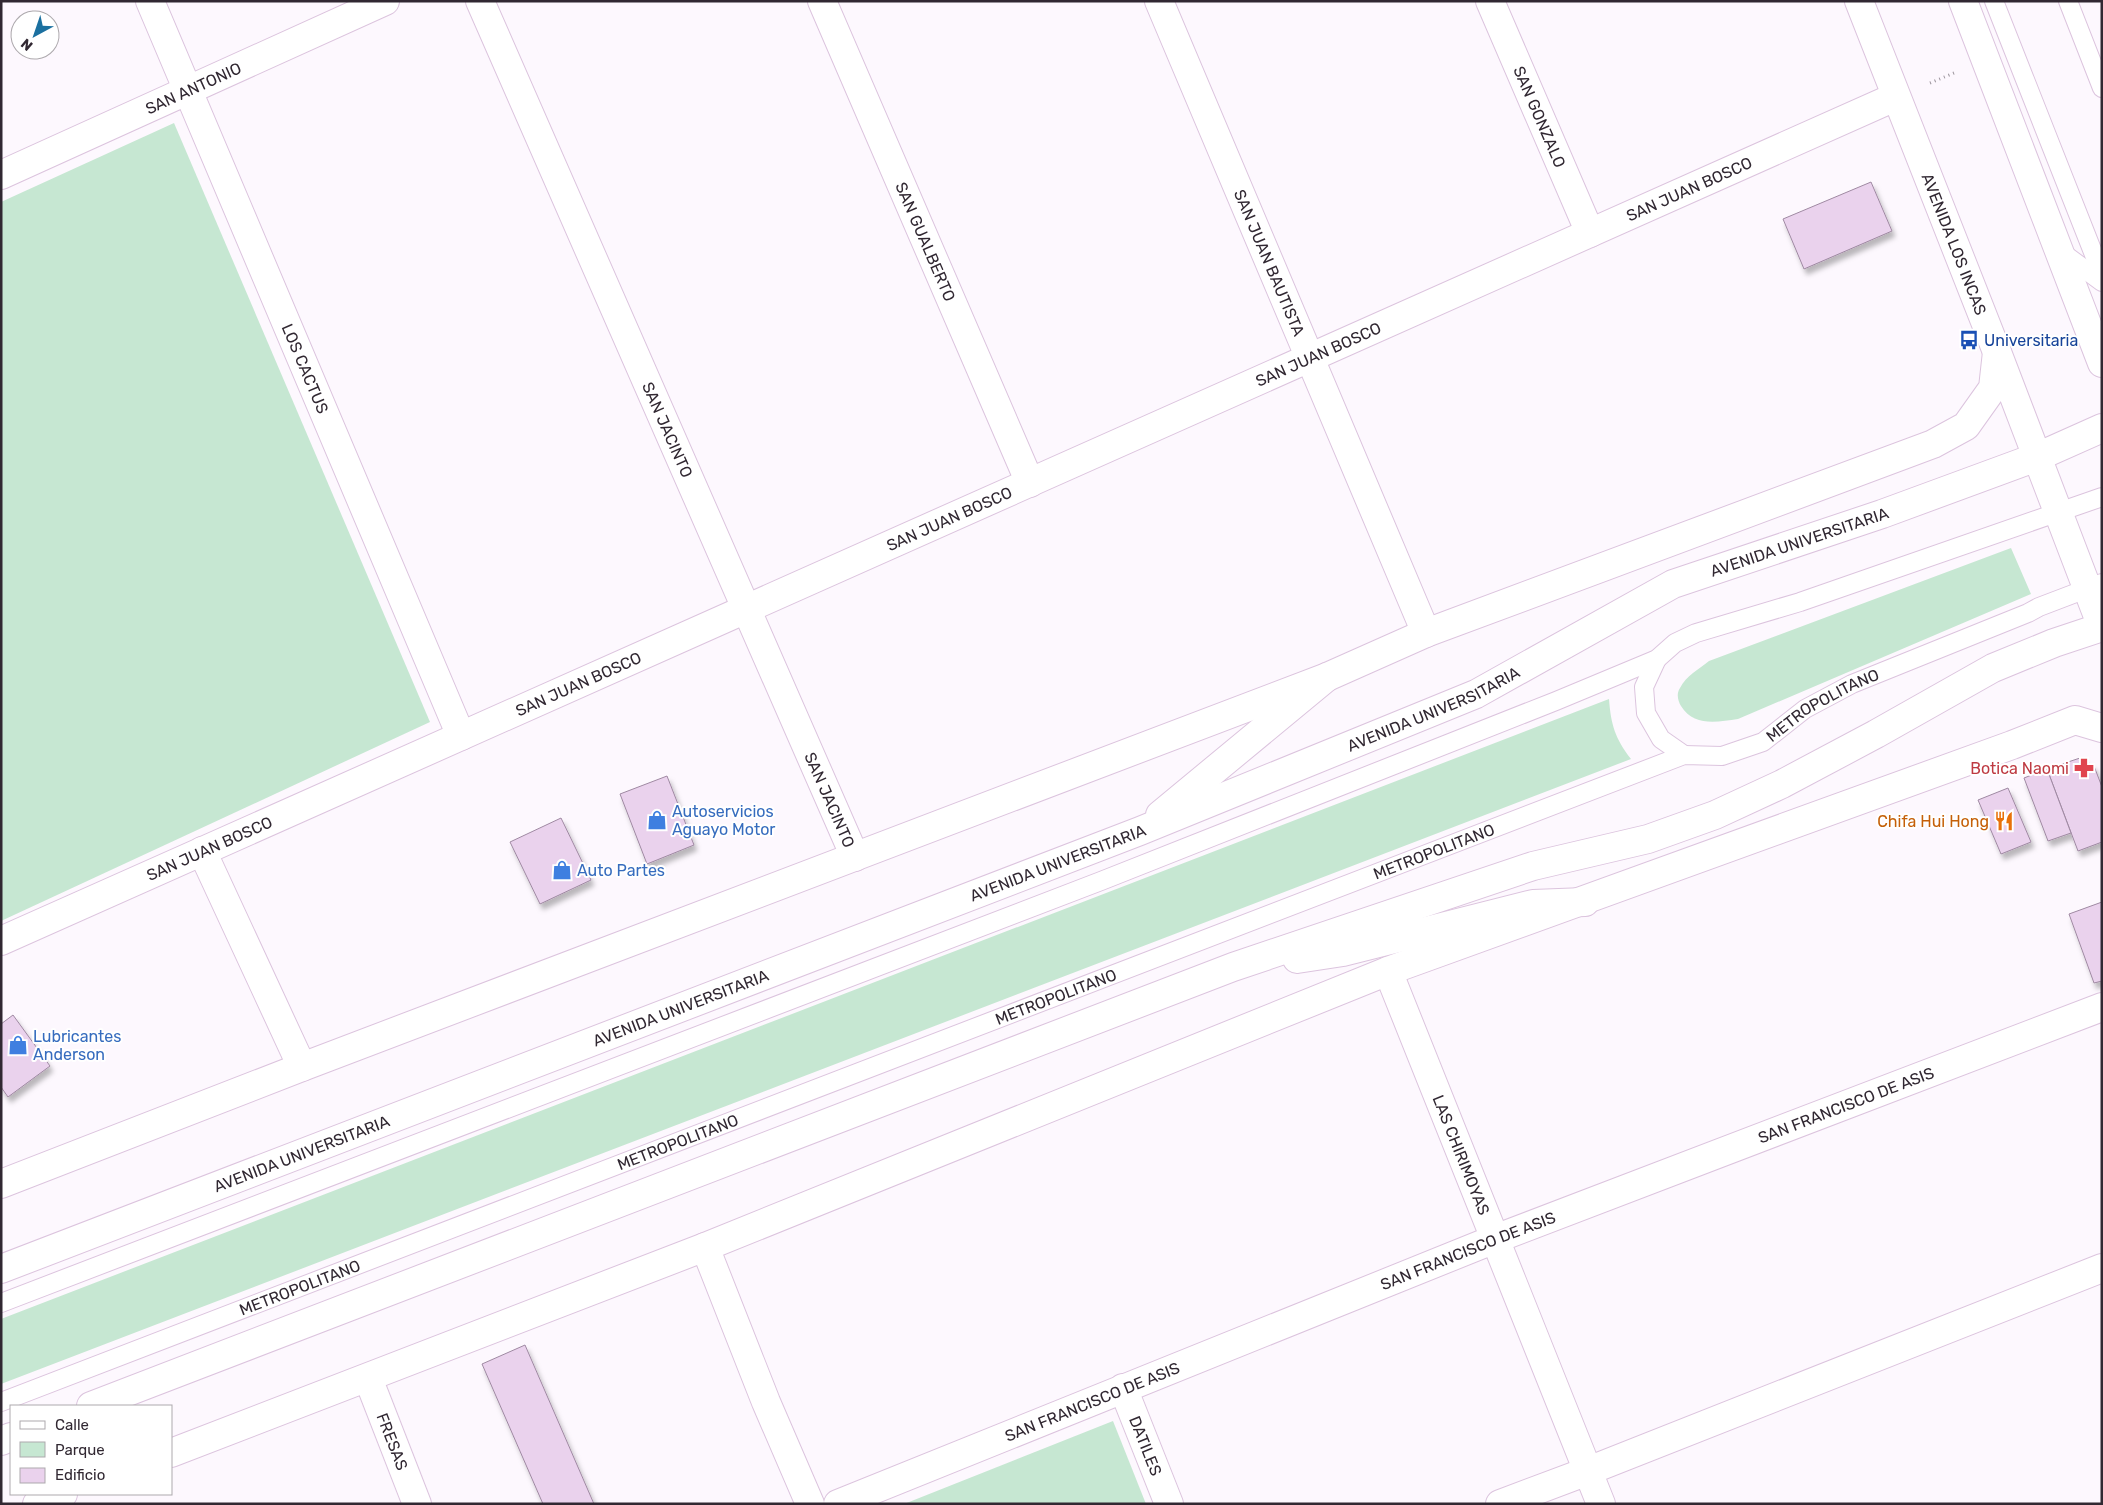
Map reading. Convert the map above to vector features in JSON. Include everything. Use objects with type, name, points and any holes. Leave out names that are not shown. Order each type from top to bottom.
[{"type":"street","name":"LOS CACTUS","points":[[150,1],[461,736]]},
{"type":"street","name":"SAN ANTONIO","points":[[1,175],[385,1]]},
{"type":"street","name":"SAN JACINTO","points":[[480,1],[855,857]]},
{"type":"street","name":"SAN GUALBERTO","points":[[822,1],[1030,483]]},
{"type":"street","name":"SAN JUAN BAUTISTA","points":[[1159,1],[1426,633]]},
{"type":"street","name":"SAN GONZALO","points":[[1490,1],[1590,233]]},
{"type":"street","name":"AVENIDA LOS INCAS","points":[[1859,1],[2058,512],[2094,586],[2102,627]]},
{"type":"street","points":[[1963,1],[1987,59],[2102,363]]},
{"type":"street","name":"SAN JUAN BOSCO","points":[[1,940],[1895,97]]},
{"type":"street","points":[[1,1184],[302,1067],[1327,677],[1426,633],[1943,439],[1966,426],[1993,388],[1997,352]]},
{"type":"street","name":"AVENIDA UNIVERSITARIA","points":[[1,1269],[1140,832],[1476,694],[1673,584],[1882,514],[2037,457],[2102,428]]},
{"type":"street","points":[[94,1405],[1233,967],[1533,866],[1648,839],[1715,815],[1782,784],[1876,734],[1992,668],[2102,627]]},
{"type":"street","points":[[1140,832],[1327,677]]},
{"type":"street","points":[[172,1453],[705,1247],[1388,972],[1585,902],[2075,720],[2102,728]]},
{"type":"street","points":[[202,851],[302,1067]]},
{"type":"street","points":[[1233,967],[1343,952],[1533,904],[1585,902]]},
{"type":"street","name":"LAS CHIRIMOYAS","points":[[1388,972],[1601,1504]]},
{"type":"street","name":"SAN FRANCISCO DE ASIS","points":[[838,1504],[1495,1239],[2102,1007]]},
{"type":"street","points":[[705,1247],[766,1402],[810,1504]]},
{"type":"street","points":[[1500,1504],[2102,1268]]},
{"type":"street","name":"FRESAS","points":[[368,1378],[417,1504]]},
{"type":"street","name":"DATILES","points":[[1123,1388],[1169,1504]]},
{"type":"street","points":[[37,1504],[61,1495]]},
{"type":"lane","points":[[1994,1],[2102,275]]},
{"type":"lane","points":[[2068,1],[2102,88]]},
{"type":"lane","points":[[2060,250],[2102,282]]},
{"type":"lane","points":[[1,1303],[1101,881],[1556,701],[1657,659],[1675,643],[1696,632],[1800,602],[2102,497]]},
{"type":"lane","name":"METROPOLITANO","points":[[1,1402],[1684,755],[1722,756],[1763,742],[1805,709],[1852,684],[2094,586]]},
{"type":"lane","points":[[1657,659],[1644,687],[1646,713],[1661,739],[1684,755]]},
{"type":"path","points":[[1895,97],[1987,59]]},
{"type":"green space","points":[[174,123],[430,722],[1,921],[1,202]]},
{"type":"green space","points":[[2011,548],[2031,594],[1738,719],[1706,722],[1686,713],[1680,704],[1678,693],[1683,684],[1693,673],[1709,661]]},
{"type":"green space","points":[[1609,699],[1615,731],[1631,759],[1,1384],[1,1319]]},
{"type":"green space","points":[[1113,1421],[1146,1504],[904,1504]]},
{"type":"building","points":[[1871,182],[1892,231],[1804,269],[1783,219]]},
{"type":"building","points":[[2080,758],[2094,766],[2102,787],[2102,842],[2078,851],[2047,769]]},
{"type":"building","points":[[2047,769],[2071,833],[2048,841],[2024,778]]},
{"type":"building","name":"Autoservicios Aguayo Motor","points":[[667,776],[694,845],[647,864],[620,794]]},
{"type":"building","name":"Chifa Hui Hong","points":[[2008,788],[2031,842],[2001,854],[1978,800]]},
{"type":"building","points":[[561,818],[591,880],[540,904],[510,842]]},
{"type":"building","points":[[2102,902],[2102,981],[2094,983],[2069,914]]},
{"type":"building","name":"Lubricantes Anderson","points":[[13,1015],[50,1066],[8,1097],[1,1087],[1,1024]]},
{"type":"building","points":[[525,1345],[594,1504],[543,1504],[482,1364]]},
{"type":"place","name":"Universitaria","points":[[1969,340]]},
{"type":"place","name":"Botica Naomi","points":[[2084,768]]},
{"type":"place","name":"Autoservicios Aguayo Motor","points":[[657,820]]},
{"type":"place","name":"Chifa Hui Hong","points":[[2004,821]]},
{"type":"place","name":"Auto Partes","points":[[562,870]]},
{"type":"place","name":"Lubricantes Anderson","points":[[18,1045]]}]
